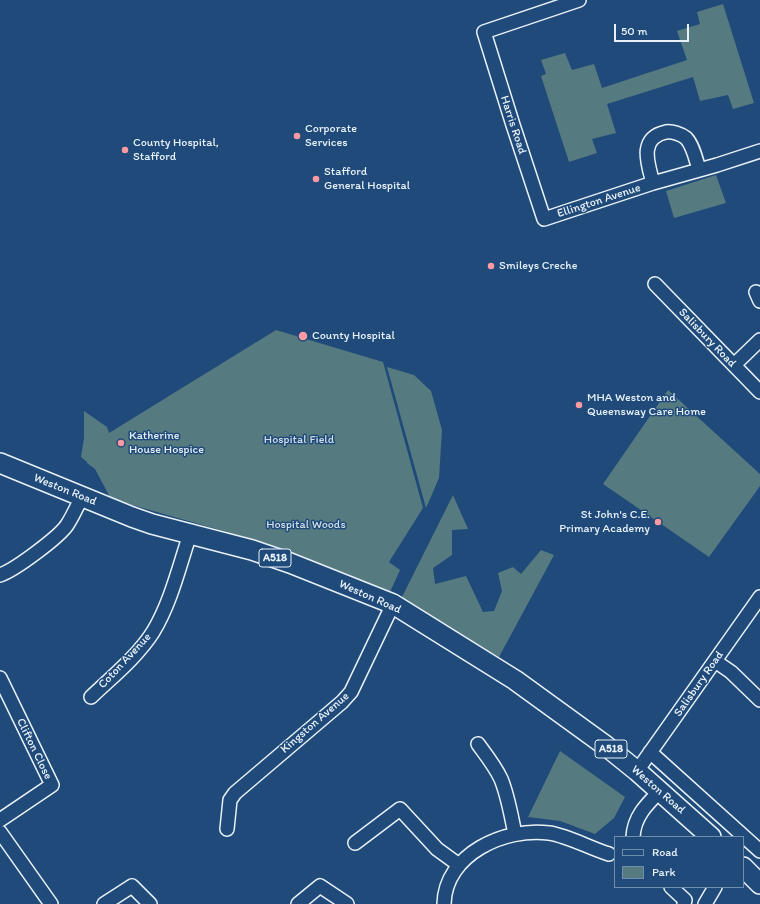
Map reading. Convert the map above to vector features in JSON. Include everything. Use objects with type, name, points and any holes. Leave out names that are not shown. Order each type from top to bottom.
[{"type":"highway","name":"Weston Road","points":[[0,463],[138,519],[252,550],[290,563],[392,604],[515,680],[606,746],[637,771],[710,836]]},
{"type":"highway","points":[[744,868],[760,884]]},
{"type":"street","name":"Harris Road","points":[[544,219],[484,32],[579,0]]},
{"type":"street","name":"Ellington Avenue","points":[[653,183],[646,158],[648,143],[656,136],[666,132],[674,132],[687,139],[693,150],[699,170]]},
{"type":"street","name":"Ellington Avenue","points":[[544,219],[653,183],[760,151]]},
{"type":"street","name":"Salisbury Road","points":[[655,284],[760,392]]},
{"type":"street","points":[[734,365],[760,340]]},
{"type":"street","points":[[0,575],[12,570],[47,544],[67,526],[82,497]]},
{"type":"street","name":"Coton Avenue","points":[[92,697],[138,651],[152,632],[170,596],[190,534]]},
{"type":"street","name":"Salisbury Road","points":[[637,771],[760,597]]},
{"type":"street","name":"Kingston Avenue","points":[[227,829],[230,800],[235,793],[342,702],[351,692],[392,604]]},
{"type":"street","points":[[715,661],[730,672],[760,700]]},
{"type":"street","name":"Clifton Close","points":[[0,678],[52,785],[0,820]]},
{"type":"street","points":[[478,744],[495,768],[501,780],[509,805],[515,834]]},
{"type":"street","name":"Weston Road","points":[[650,752],[743,836]]},
{"type":"street","points":[[633,836],[636,820],[644,808],[660,791]]},
{"type":"street","points":[[355,843],[400,808],[437,849],[459,865]]},
{"type":"street","points":[[0,832],[51,904]]},
{"type":"street","points":[[444,904],[452,875],[459,865],[478,849],[494,841],[515,834],[533,832],[549,833],[609,854]]},
{"type":"street","name":"Weston Road","points":[[744,837],[760,851]]},
{"type":"street","points":[[104,904],[132,886],[150,904]]},
{"type":"street","points":[[298,904],[320,886],[346,904]]},
{"type":"street","points":[[672,888],[685,900],[684,904]]},
{"type":"street","points":[[705,904],[714,888]]},
{"type":"green space","points":[[723,4],[754,103],[733,109],[728,95],[700,101],[693,77],[607,104],[616,133],[592,139],[597,153],[569,162],[541,76],[546,74],[541,60],[565,53],[572,70],[594,64],[602,88],[687,60],[677,31],[700,24],[697,12]]},
{"type":"green space","points":[[716,175],[726,203],[674,218],[666,191]]},
{"type":"green space","name":"Hospital Field","points":[[276,330],[383,362],[423,508],[389,562],[400,570],[390,592],[227,532],[111,499],[95,469],[81,457],[84,438],[84,411],[107,427],[109,433]]},
{"type":"green space","points":[[387,367],[414,375],[431,391],[442,430],[439,478],[426,508]]},
{"type":"green space","points":[[668,390],[760,474],[760,486],[709,557],[603,484]]},
{"type":"green space","points":[[453,495],[468,529],[452,530],[452,555],[433,568],[435,584],[466,576],[483,612],[494,611],[502,591],[498,573],[513,567],[521,574],[541,550],[554,555],[499,657],[401,599]]},
{"type":"green space","points":[[560,751],[625,797],[614,818],[595,834],[560,821],[528,817]]},
{"type":"place","name":"Corporate Services","points":[[297,136]]},
{"type":"place","name":"County Hospital, Stafford","points":[[125,150]]},
{"type":"place","name":"Stafford General Hospital","points":[[316,179]]},
{"type":"place","name":"Smileys Creche","points":[[491,266]]},
{"type":"place","name":"County Hospital","points":[[303,336]]},
{"type":"place","name":"MHA Weston and Queensway Care Home","points":[[579,405]]},
{"type":"place","name":"Katherine House Hospice","points":[[121,443]]},
{"type":"place","name":"St John's C.E. Primary Academy","points":[[658,522]]},
{"type":"park label","name":"Hospital Woods","points":[[306,525]]}]
